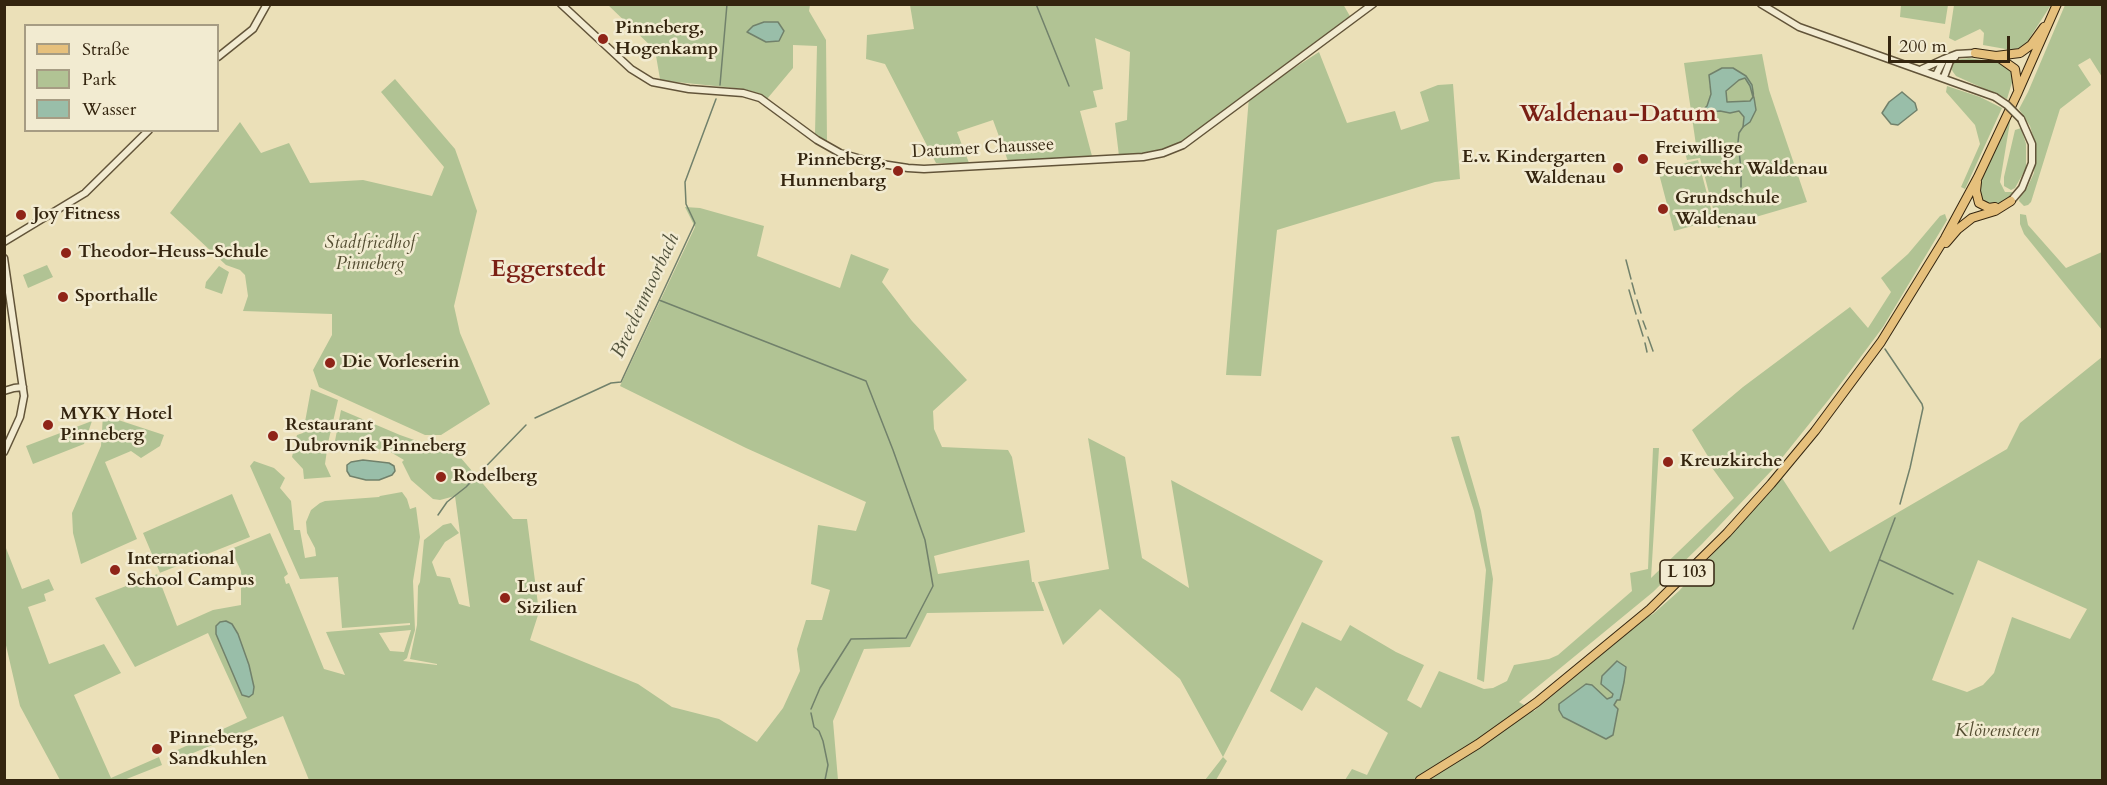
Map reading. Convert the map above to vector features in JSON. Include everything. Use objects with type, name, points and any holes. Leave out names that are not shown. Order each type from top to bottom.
[{"type":"main road","name":"L 103","points":[[1420,780],[1454,760],[1538,702],[1613,641],[1684,576],[1771,484],[1815,431],[1881,342],[1935,255],[1978,177],[2019,92],[2057,4]]},
{"type":"main road","points":[[1976,53],[1996,56],[2013,55],[2025,49],[2052,16]]},
{"type":"main road","points":[[1996,56],[2015,69],[2019,92]]},
{"type":"main road","points":[[1978,177],[1977,197],[1983,206],[1995,208],[2011,201]]},
{"type":"main road","points":[[1935,255],[1964,223],[2003,207],[2011,201]]},
{"type":"street","points":[[219,56],[253,28],[267,4]]},
{"type":"street","name":"Datumer Chaussee","points":[[561,4],[631,69],[652,82],[689,89],[743,93],[760,98],[817,140],[840,153],[874,163],[916,168],[1143,157],[1163,153],[1183,145],[1373,4]]},
{"type":"street","points":[[1761,4],[1799,27],[1944,77],[1995,97],[2007,105],[2021,119],[2030,135],[2033,154],[2026,182],[2011,201]]},
{"type":"street","points":[[1921,69],[1957,54],[1976,53]]},
{"type":"street","points":[[1944,77],[1950,61],[1957,54]]},
{"type":"street","points":[[1936,75],[1944,59]]},
{"type":"street","points":[[4,242],[84,193],[147,132]]},
{"type":"street","points":[[4,258],[23,387],[20,417],[4,452]]},
{"type":"street","points":[[4,391],[23,387]]},
{"type":"green space","points":[[1343,4],[1351,18],[1182,144],[1142,156],[1119,156],[1115,123],[1127,120],[1130,52],[1095,38],[1103,89],[1093,91],[1097,107],[1080,111],[1092,156],[1008,161],[993,120],[957,132],[969,163],[936,163],[885,64],[866,59],[867,35],[914,29],[910,5]]},
{"type":"green space","points":[[1954,4],[2051,5],[2027,42],[2011,50],[1983,45],[1984,33],[1980,29],[1955,41],[1949,38]]},
{"type":"green space","points":[[608,5],[810,5],[809,11],[826,40],[827,142],[815,134],[817,46],[793,45],[793,68],[767,99],[761,94],[744,89],[667,81],[660,79],[655,50]]},
{"type":"green space","points":[[1901,5],[1948,5],[1945,24],[1900,17]]},
{"type":"green space","points":[[2065,5],[2102,5],[2102,77],[2090,58],[2078,65],[2091,85],[2060,109],[2031,202],[2024,206],[2019,201],[2034,173],[2036,146],[2030,126],[2019,109]]},
{"type":"green space","points":[[1319,52],[1347,123],[1395,111],[1401,130],[1429,121],[1420,92],[1438,85],[1453,84],[1460,179],[1435,182],[1277,230],[1261,376],[1226,375],[1249,97]]},
{"type":"green space","points":[[1762,54],[1769,90],[1807,202],[1718,228],[1700,158],[1687,160],[1684,148],[1696,145],[1684,63]],"holes":[[[1722,68],[1733,68],[1746,76],[1755,96],[1743,126],[1744,117],[1739,111],[1700,113],[1707,106],[1711,94],[1709,80]]]},
{"type":"green space","points":[[1969,58],[1996,62],[2010,69],[2013,79],[2007,99],[1956,76],[1951,68],[1955,60]]},
{"type":"green space","points":[[1745,78],[1753,97],[1750,102],[1726,102],[1726,91]]},
{"type":"green space","name":"Stadtfriedhof Pinneberg","points":[[395,79],[455,149],[477,211],[454,306],[460,333],[490,404],[441,435],[425,435],[319,387],[313,370],[332,335],[332,314],[243,311],[248,296],[245,275],[240,270],[226,265],[170,213],[240,122],[261,153],[289,143],[310,183],[363,180],[432,196],[444,167],[381,92]]},
{"type":"green space","points":[[1947,86],[1980,97],[2002,108],[1965,189],[1961,187],[1980,144],[1975,125],[1946,92]]},
{"type":"green space","points":[[2011,116],[2000,182],[2005,192],[2016,192],[1997,205],[1984,205],[1977,190]]},
{"type":"green space","points":[[2021,128],[2026,144],[2026,168],[2015,188],[2011,190],[2004,186],[2004,177],[2015,130]]},
{"type":"green space","points":[[1698,160],[1714,220],[1674,231],[1658,170]]},
{"type":"green space","points":[[685,207],[700,208],[764,226],[757,256],[840,288],[851,254],[889,269],[882,282],[912,321],[967,380],[933,411],[934,429],[942,447],[1008,450],[1012,457],[1025,532],[934,556],[938,574],[1029,560],[1032,582],[1034,582],[1044,611],[927,613],[910,647],[864,649],[833,721],[838,780],[309,780],[283,716],[176,760],[173,752],[247,718],[208,633],[135,667],[95,598],[157,574],[177,626],[213,610],[241,605],[241,571],[231,549],[270,533],[288,574],[284,577],[286,584],[289,583],[324,669],[345,675],[326,632],[410,625],[410,623],[342,628],[338,577],[300,579],[250,466],[254,461],[274,468],[285,478],[280,488],[291,501],[294,530],[300,530],[305,558],[316,556],[315,548],[307,533],[306,522],[311,510],[320,503],[379,497],[402,492],[410,509],[416,507],[420,537],[413,581],[415,630],[407,658],[403,661],[437,665],[410,659],[417,625],[418,586],[424,540],[443,525],[451,523],[459,533],[445,542],[432,562],[437,576],[450,578],[459,604],[470,607],[455,496],[440,500],[433,499],[411,480],[402,462],[404,460],[387,450],[334,446],[341,410],[437,448],[443,448],[449,444],[513,519],[527,519],[539,612],[530,640],[638,684],[672,707],[719,719],[757,742],[783,708],[800,671],[797,649],[806,620],[822,620],[830,590],[811,584],[818,525],[856,531],[866,502],[746,448],[620,386],[695,227]],"holes":[[[411,630],[404,652],[390,651],[379,633]]]},
{"type":"green space","name":"Klövensteen","points":[[1945,214],[1947,220],[1883,327],[1773,469],[1653,592],[1519,702],[1534,711],[1653,614],[1679,591],[1782,478],[1830,552],[2007,449],[2020,423],[2102,357],[2102,780],[1345,780],[1352,769],[1367,775],[1388,733],[1316,687],[1302,711],[1270,691],[1302,622],[1341,641],[1350,625],[1396,652],[1424,665],[1407,700],[1421,708],[1439,671],[1484,689],[1493,688],[1507,681],[1514,665],[1549,659],[1558,655],[1632,591],[1630,573],[1648,569],[1653,448],[1659,448],[1651,578],[1734,498],[1710,465],[1712,463],[1692,430],[1743,387],[1850,307],[1868,328],[1891,292],[1881,278],[1908,254],[1940,216]],"holes":[[[1978,560],[2087,609],[2070,639],[2012,617],[1994,673],[1983,685],[1967,692],[1932,680]]]},
{"type":"green space","points":[[2020,214],[2026,215],[2028,225],[2066,268],[2102,252],[2102,330],[2024,234],[2020,224]]},
{"type":"green space","points":[[47,265],[53,277],[28,288],[23,275]]},
{"type":"green space","points":[[219,266],[229,272],[222,294],[205,288],[206,282]]},
{"type":"green space","points":[[311,389],[338,400],[325,464],[331,477],[304,479],[303,469],[292,457],[297,435],[303,433]]},
{"type":"green space","points":[[103,415],[164,435],[160,446],[141,458],[131,451],[105,462],[137,539],[81,564],[73,533],[72,513],[101,446]]},
{"type":"green space","points":[[92,421],[84,444],[33,464],[26,446]]},
{"type":"green space","points":[[1459,436],[1481,511],[1493,579],[1484,682],[1477,679],[1486,570],[1474,511],[1451,437]]},
{"type":"green space","points":[[1088,438],[1125,457],[1142,558],[1189,588],[1171,480],[1323,561],[1223,757],[1180,679],[1100,609],[1063,645],[1038,582],[1109,569]]},
{"type":"green space","points":[[232,494],[250,537],[160,573],[143,533]]},
{"type":"green space","points":[[4,543],[22,589],[49,579],[54,590],[44,594],[46,601],[28,607],[49,664],[104,644],[121,673],[74,695],[111,778],[159,757],[162,765],[124,780],[60,780],[20,706],[5,641]]},
{"type":"green space","points":[[1223,757],[1227,761],[1216,780],[1205,780]]},
{"type":"water","points":[[764,22],[778,22],[784,31],[779,41],[766,42],[747,32],[753,26]]},
{"type":"water","points":[[1722,68],[1733,68],[1746,76],[1752,85],[1756,110],[1750,122],[1743,127],[1744,117],[1739,111],[1699,113],[1707,106],[1711,94],[1709,75]],"holes":[[[1745,78],[1753,97],[1750,101],[1727,102],[1726,91],[1739,80]]]},
{"type":"water","points":[[1902,92],[1915,103],[1917,110],[1898,125],[1891,124],[1882,113],[1889,102]]},
{"type":"water","points":[[363,460],[389,463],[394,466],[395,471],[392,475],[379,480],[350,476],[347,465]]},
{"type":"water","points":[[226,621],[232,624],[238,634],[249,665],[254,687],[253,694],[249,697],[242,695],[216,634],[216,626]]},
{"type":"water","points":[[1617,661],[1626,667],[1624,682],[1620,700],[1617,700],[1614,705],[1618,709],[1613,735],[1606,739],[1563,717],[1559,704],[1586,684],[1592,685],[1607,699],[1612,697],[1613,694],[1601,684],[1602,676]]},
{"type":"waterway","name":"Breedenmoorbach","points":[[720,85],[727,4]]},
{"type":"waterway","points":[[1036,4],[1069,86]]},
{"type":"waterway","name":"Breedenmoorbach","points":[[535,418],[611,383],[621,382],[695,223],[686,204],[685,182],[716,99]]},
{"type":"waterway","points":[[1741,169],[1738,142],[1739,133],[1743,127]]},
{"type":"waterway","points":[[1741,171],[1741,187]]},
{"type":"waterway","points":[[1626,260],[1631,279]]},
{"type":"waterway","points":[[1632,283],[1635,294]]},
{"type":"waterway","points":[[1629,290],[1636,314]]},
{"type":"waterway","points":[[659,300],[866,381],[893,450],[925,540],[933,586],[906,638],[851,639],[820,688],[811,709]]},
{"type":"waterway","points":[[1637,300],[1641,313]]},
{"type":"waterway","points":[[1638,320],[1643,336]]},
{"type":"waterway","points":[[1643,321],[1646,329]]},
{"type":"waterway","points":[[1648,337],[1653,351]]},
{"type":"waterway","points":[[1645,343],[1647,352]]},
{"type":"waterway","points":[[1885,349],[1923,408],[1900,504]]},
{"type":"waterway","name":"Breedenmoorbach","points":[[438,515],[447,502],[466,487],[526,425]]},
{"type":"waterway","points":[[1853,629],[1895,518]]},
{"type":"waterway","points":[[1880,560],[1953,594]]},
{"type":"waterway","points":[[811,713],[814,727],[819,731],[823,741],[828,765],[825,780]]},
{"type":"place","name":"Pinneberg, Hogenkamp","points":[[603,39]]},
{"type":"place","name":"Freiwillige Feuerwehr Waldenau","points":[[1643,159]]},
{"type":"place","name":"E.v. Kindergarten Waldenau","points":[[1618,168]]},
{"type":"place","name":"Pinneberg, Hunnenbarg","points":[[898,171]]},
{"type":"place","name":"Grundschule Waldenau","points":[[1663,209]]},
{"type":"place","name":"Joy Fitness","points":[[21,215]]},
{"type":"place","name":"Theodor-Heuss-Schule","points":[[66,253]]},
{"type":"place","name":"Sporthalle","points":[[63,297]]},
{"type":"place","name":"Die Vorleserin","points":[[330,363]]},
{"type":"place","name":"MYKY Hotel Pinneberg","points":[[48,425]]},
{"type":"place","name":"Restaurant Dubrovnik Pinneberg","points":[[273,436]]},
{"type":"place","name":"Kreuzkirche","points":[[1668,462]]},
{"type":"place","name":"Rodelberg","points":[[441,477]]},
{"type":"place","name":"International School Campus","points":[[115,570]]},
{"type":"place","name":"Lust auf Sizilien","points":[[505,598]]},
{"type":"place","name":"Pinneberg, Sandkuhlen","points":[[157,749]]},
{"type":"district","name":"Waldenau-Datum","points":[[1618,115]]},
{"type":"district","name":"Eggerstedt","points":[[548,270]]}]
